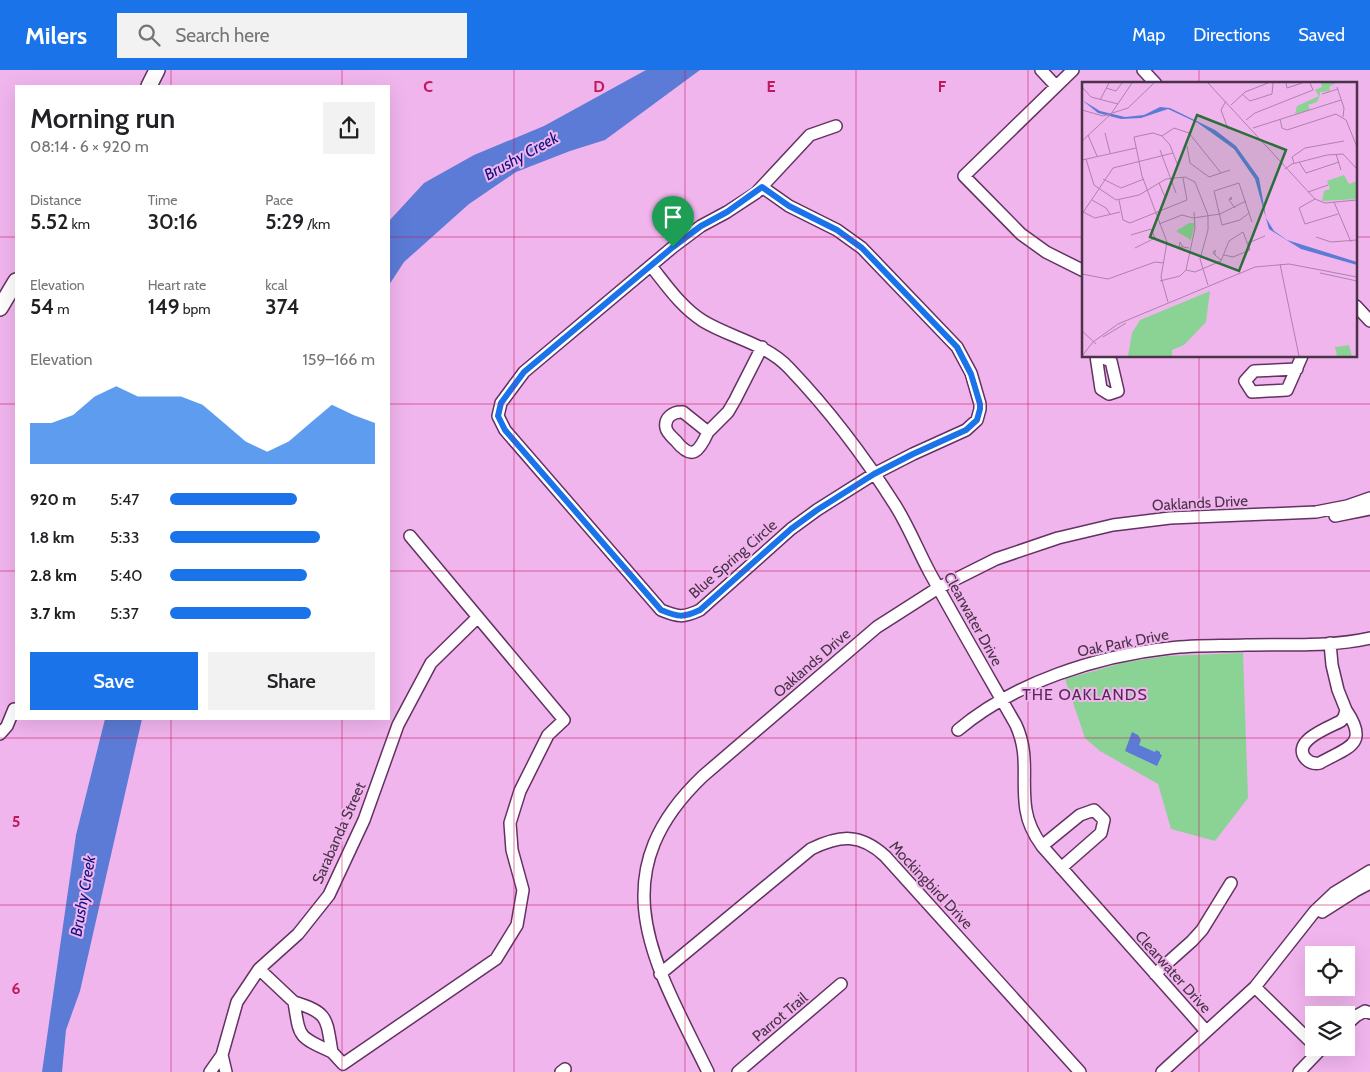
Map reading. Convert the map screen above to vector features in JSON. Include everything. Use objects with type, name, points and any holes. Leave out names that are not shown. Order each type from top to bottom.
[{"type":"main road","points":[[150,85],[157,70]]},
{"type":"main road","points":[[0,308],[15,283]]},
{"type":"street","points":[[1041,70],[1055,86]]},
{"type":"street","points":[[1072,70],[964,176],[1021,234],[1046,252],[1082,269]]},
{"type":"street","points":[[1143,70],[1154,82]]},
{"type":"street","points":[[762,187],[810,135],[836,126]]},
{"type":"street","name":"Blue Spring Circle","points":[[762,187],[789,206],[837,230],[862,248],[957,347],[971,374],[980,404],[977,420],[966,430],[874,474],[840,495],[791,529],[700,610],[687,616],[676,616],[661,610],[505,430],[498,416],[501,403],[524,372],[673,247],[701,226],[727,212],[762,187]]},
{"type":"street","name":"Clearwater Drive","points":[[651,266],[688,310],[708,323],[762,347],[786,366],[821,403],[874,474],[905,522],[938,588],[1021,736],[1024,756],[1026,812],[1035,836],[1206,1031]]},
{"type":"street","points":[[1358,308],[1370,320]]},
{"type":"street","points":[[708,432],[728,412],[762,347]]},
{"type":"street","points":[[1297,370],[1301,358]]},
{"type":"street","name":"Oaklands Drive","points":[[708,1072],[660,974],[646,927],[643,903],[647,868],[658,835],[678,803],[703,776],[877,627],[902,609],[938,588],[1019,550],[1082,531],[1114,525],[1170,518],[1264,515],[1332,510],[1370,498]]},
{"type":"street","name":"Oaklands Drive","points":[[1264,515],[1333,517],[1370,509]]},
{"type":"street","points":[[294,1002],[300,1033],[310,1041],[332,1052],[342,1064],[496,959],[517,925],[523,890],[512,850],[510,823],[520,790],[548,735],[564,720],[410,536]]},
{"type":"street","name":"Sarabanda Street","points":[[210,1072],[222,1055],[237,1002],[259,969],[298,934],[329,895],[364,820],[398,725],[431,662],[478,617]]},
{"type":"street","name":"Oak Park Drive","points":[[958,730],[985,709],[1047,678],[1079,666],[1113,657],[1147,651],[1189,647],[1330,643],[1370,638]]},
{"type":"street","points":[[1330,643],[1338,690],[1358,734],[1353,744],[1320,762],[1315,764],[1308,761],[1303,755],[1302,750],[1306,740],[1341,721],[1346,710]]},
{"type":"street","points":[[0,734],[7,726],[14,709]]},
{"type":"street","points":[[1042,846],[1080,815],[1094,810],[1104,820],[1101,833],[1062,868]]},
{"type":"street","name":"Mockingbird Drive","points":[[660,974],[811,849],[837,838],[859,840],[876,848],[885,856],[1080,1072]]},
{"type":"street","points":[[1162,1072],[1255,987],[1315,911],[1334,893],[1370,871]]},
{"type":"street","points":[[1155,974],[1202,930],[1231,883]]},
{"type":"street","points":[[1299,930],[1342,899],[1370,883]]},
{"type":"street","points":[[259,969],[294,1002],[312,1008],[322,1014],[326,1023],[332,1052]]},
{"type":"street","name":"Parrot Trail","points":[[738,1072],[842,984]]},
{"type":"street","points":[[1255,987],[1305,1035]]},
{"type":"street","points":[[1355,1017],[1366,1011],[1370,1013]]},
{"type":"street","name":"Sarabanda Street","points":[[222,1055],[226,1072]]},
{"type":"street","points":[[1299,1072],[1312,1056]]},
{"type":"green space","points":[[1243,653],[1248,798],[1215,841],[1171,829],[1158,784],[1100,751],[1085,738],[1065,679],[1126,662],[1167,656]]},
{"type":"water","name":"Brushy Creek","points":[[646,70],[700,70],[605,140],[516,172],[469,204],[404,262],[390,283],[390,220],[424,183],[474,155],[544,126]]},
{"type":"water","name":"Brushy Creek","points":[[105,720],[142,720],[80,991],[66,1030],[62,1072],[42,1072],[76,835]]},
{"type":"water","points":[[1132,732],[1138,735],[1141,740],[1139,745],[1155,752],[1156,750],[1160,752],[1162,755],[1157,766],[1125,751]]},
{"type":"district","name":"THE OAKLANDS","points":[[1085,694]]},
{"type":"route","points":[[762,187],[795,210],[837,230],[862,248],[957,347],[971,374],[980,404],[977,420],[972,426],[874,474],[817,510],[791,529],[700,610],[687,616],[676,616],[661,610],[505,430],[498,416],[501,403],[524,372],[673,247],[701,226],[727,212],[762,187]]}]
